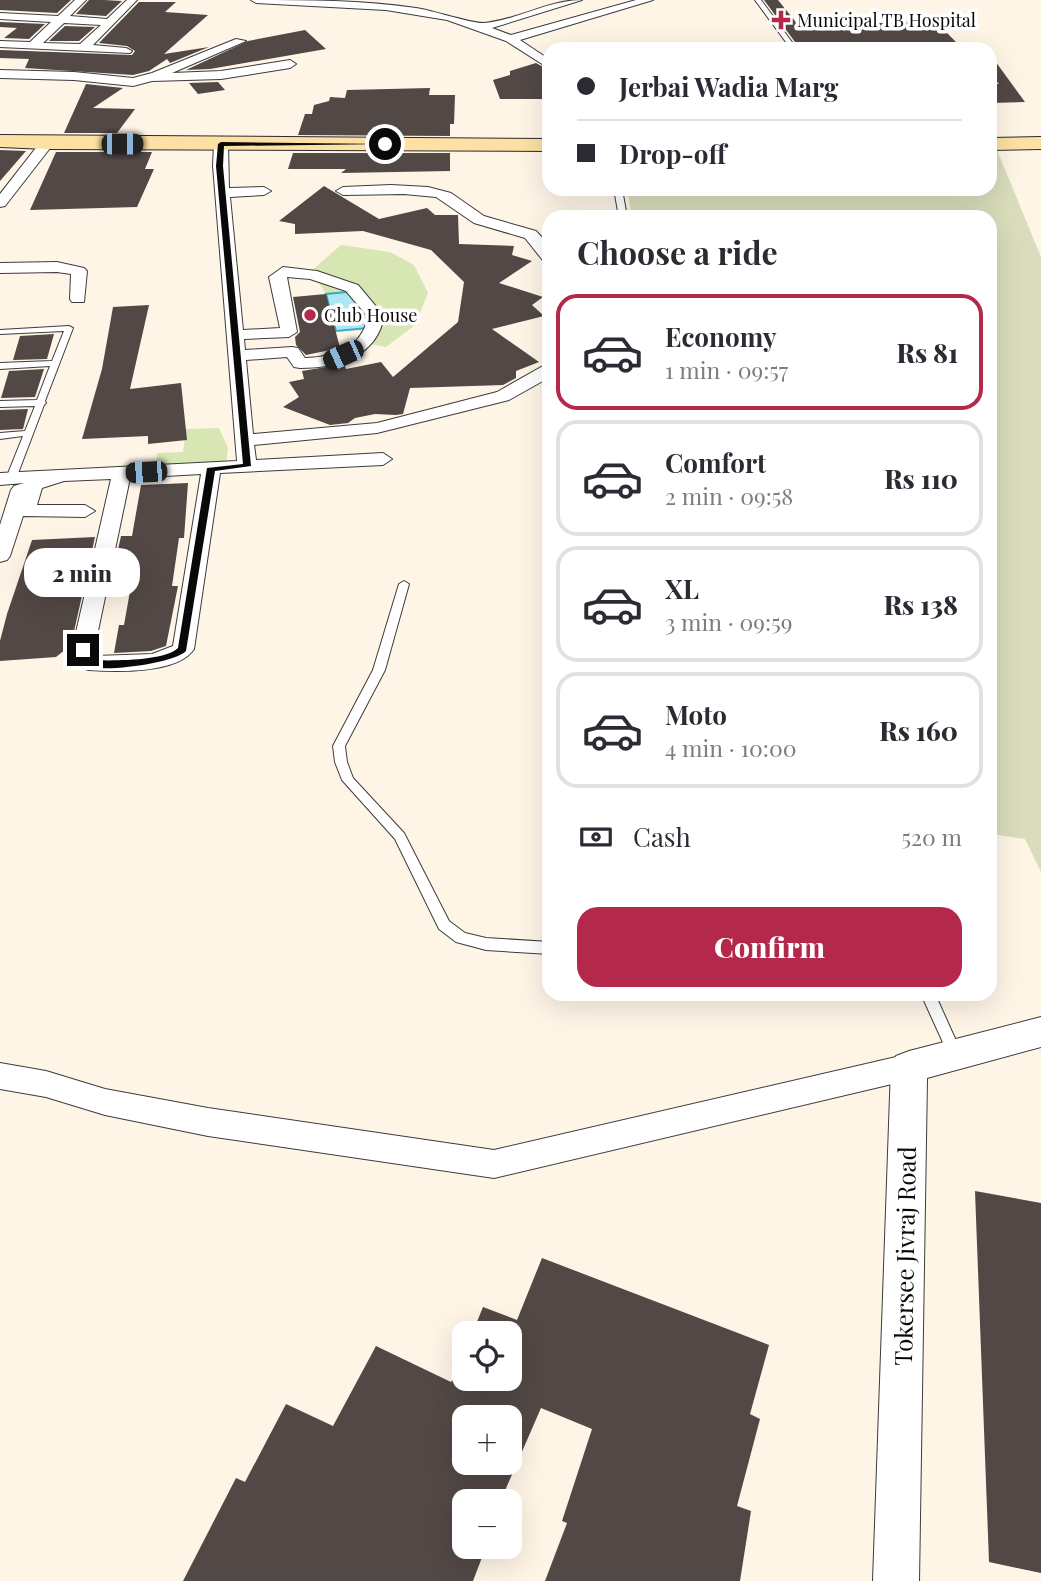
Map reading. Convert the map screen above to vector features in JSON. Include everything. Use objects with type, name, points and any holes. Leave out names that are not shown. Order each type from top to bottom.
[{"type":"main road","points":[[0,141],[542,145]]},
{"type":"main road","points":[[997,144],[1041,143]]},
{"type":"street","points":[[33,46],[81,0]]},
{"type":"street","points":[[256,0],[357,2],[437,15],[511,40],[542,61]]},
{"type":"street","points":[[479,27],[577,0]]},
{"type":"street","points":[[511,40],[648,0]]},
{"type":"street","points":[[83,48],[132,1]]},
{"type":"street","points":[[0,27],[11,13],[110,22]]},
{"type":"street","points":[[0,74],[74,76],[133,82],[240,41]]},
{"type":"street","points":[[0,44],[126,51]]},
{"type":"street","points":[[151,77],[221,75],[290,64]]},
{"type":"street","points":[[2,197],[47,143]]},
{"type":"street","points":[[221,144],[222,193],[247,466]]},
{"type":"street","points":[[222,193],[264,191]]},
{"type":"street","points":[[343,191],[440,194],[457,202],[475,218],[525,230],[536,236],[542,246]]},
{"type":"street","points":[[0,268],[57,267],[79,271],[78,299]]},
{"type":"street","points":[[235,335],[289,332],[276,277],[283,272],[312,274],[352,288],[376,316],[372,334],[359,348],[328,362],[300,363],[292,352],[237,356]]},
{"type":"street","points":[[245,440],[377,429],[503,396],[542,374]]},
{"type":"street","points":[[0,556],[21,508],[22,477],[383,459]]},
{"type":"street","points":[[122,473],[83,650],[83,656],[89,663],[162,659],[177,655],[183,649],[211,468]]},
{"type":"street","points":[[61,477],[87,479]]},
{"type":"street","points":[[21,508],[31,513],[85,511]]},
{"type":"street","points":[[0,1076],[46,1084],[105,1102],[208,1122],[494,1164],[909,1067],[1041,1032]]},
{"type":"street","name":"Tokersee Jivraj Road","points":[[896,1581],[909,1067]]},
{"type":"lane","points":[[758,0],[788,42]]},
{"type":"lane","points":[[0,332],[69,328],[30,433],[22,477]]},
{"type":"lane","points":[[0,366],[57,363]]},
{"type":"lane","points":[[0,404],[42,403]]},
{"type":"lane","points":[[0,436],[30,433]]},
{"type":"lane","points":[[404,584],[379,670],[339,746],[341,762],[348,779],[400,836],[444,925],[461,938],[486,944],[542,948]]},
{"type":"lane","points":[[931,1001],[956,1055]]},
{"type":"green space","points":[[997,150],[1041,257],[1041,872],[1025,839],[997,835],[997,210],[631,210],[628,196],[997,196]]},
{"type":"green space","points":[[341,245],[390,252],[414,265],[428,293],[415,325],[386,347],[359,342],[368,328],[358,291],[326,294],[311,271]]},
{"type":"green space","points":[[219,428],[228,448],[226,466],[156,469],[157,453],[183,452],[186,429]]},
{"type":"water","points":[[358,291],[368,328],[336,331],[326,294]]},
{"type":"building","points":[[0,0],[71,0],[57,13],[0,10]]},
{"type":"building","points":[[89,0],[122,1],[106,16],[76,14]]},
{"type":"building","points":[[764,0],[778,0],[799,26],[935,21],[956,42],[795,42]]},
{"type":"building","points":[[139,2],[176,2],[165,12],[208,15],[164,54],[209,47],[170,63],[167,59],[149,71],[133,75],[25,68],[29,59],[0,58],[0,50],[132,55],[135,51],[127,46],[99,43]]},
{"type":"building","points":[[0,22],[45,24],[29,39],[4,38],[17,28],[0,27]]},
{"type":"building","points":[[65,26],[95,27],[79,41],[49,41]]},
{"type":"building","points":[[305,30],[326,49],[210,69],[186,70],[248,41]]},
{"type":"building","points":[[536,63],[542,66],[542,99],[500,99],[493,80],[510,75],[510,71]]},
{"type":"building","points":[[997,64],[1025,102],[997,103]]},
{"type":"building","points":[[218,82],[225,90],[198,94],[189,83]]},
{"type":"building","points":[[86,84],[123,88],[93,108],[135,109],[117,133],[64,133]]},
{"type":"building","points":[[430,88],[429,95],[455,95],[454,124],[450,124],[450,136],[298,135],[305,114],[312,114],[314,105],[329,101],[330,97],[345,98],[347,90]]},
{"type":"building","points":[[0,150],[26,151],[0,181]]},
{"type":"building","points":[[56,152],[152,152],[145,169],[154,169],[137,207],[30,210]]},
{"type":"building","points":[[293,153],[450,153],[450,171],[341,173],[346,169],[288,169]]},
{"type":"building","points":[[324,186],[379,219],[427,208],[435,215],[458,215],[459,244],[514,246],[512,255],[532,261],[499,283],[542,297],[532,305],[542,316],[492,329],[539,362],[516,371],[516,378],[503,385],[410,388],[403,414],[375,414],[355,418],[348,423],[330,425],[283,407],[299,397],[289,382],[304,379],[302,371],[344,364],[346,369],[381,362],[393,377],[458,322],[464,282],[431,250],[363,231],[295,234],[295,224],[279,221]]},
{"type":"building","name":"Club House","points":[[326,294],[340,348],[306,355],[296,345],[295,337],[300,332],[293,297]]},
{"type":"building","points":[[149,305],[130,389],[181,383],[187,440],[148,444],[148,436],[82,439],[102,369],[113,307]]},
{"type":"building","points":[[54,334],[47,359],[13,360],[20,336]]},
{"type":"building","points":[[44,369],[35,397],[1,398],[9,371]]},
{"type":"building","points":[[28,409],[23,429],[0,430],[0,410]]},
{"type":"building","points":[[188,483],[184,538],[179,538],[172,586],[178,586],[166,646],[151,651],[114,653],[119,625],[124,625],[132,580],[111,581],[121,536],[132,536],[141,485]]},
{"type":"building","points":[[95,537],[71,645],[56,657],[0,661],[0,641],[7,614],[32,540]]},
{"type":"building","points":[[975,1191],[1041,1203],[1041,1573],[989,1562]]},
{"type":"building","points":[[542,1258],[769,1345],[750,1414],[760,1419],[737,1506],[751,1511],[740,1581],[545,1581],[567,1523],[562,1521],[592,1429],[541,1408],[522,1452],[522,1405],[452,1405],[452,1475],[512,1475],[506,1489],[452,1489],[452,1559],[481,1559],[473,1581],[183,1581],[236,1478],[245,1482],[286,1404],[333,1426],[376,1346],[452,1380],[452,1391],[522,1391],[522,1321],[477,1321],[483,1307],[517,1320]]},
{"type":"place","name":"Municipal TB Hospital","points":[[781,20]]},
{"type":"place","name":"Club House","points":[[310,315]]},
{"type":"route","points":[[83,650],[83,656],[89,663],[108,664],[162,659],[177,655],[183,649],[211,468],[247,466],[220,166],[221,144],[385,144]]}]
